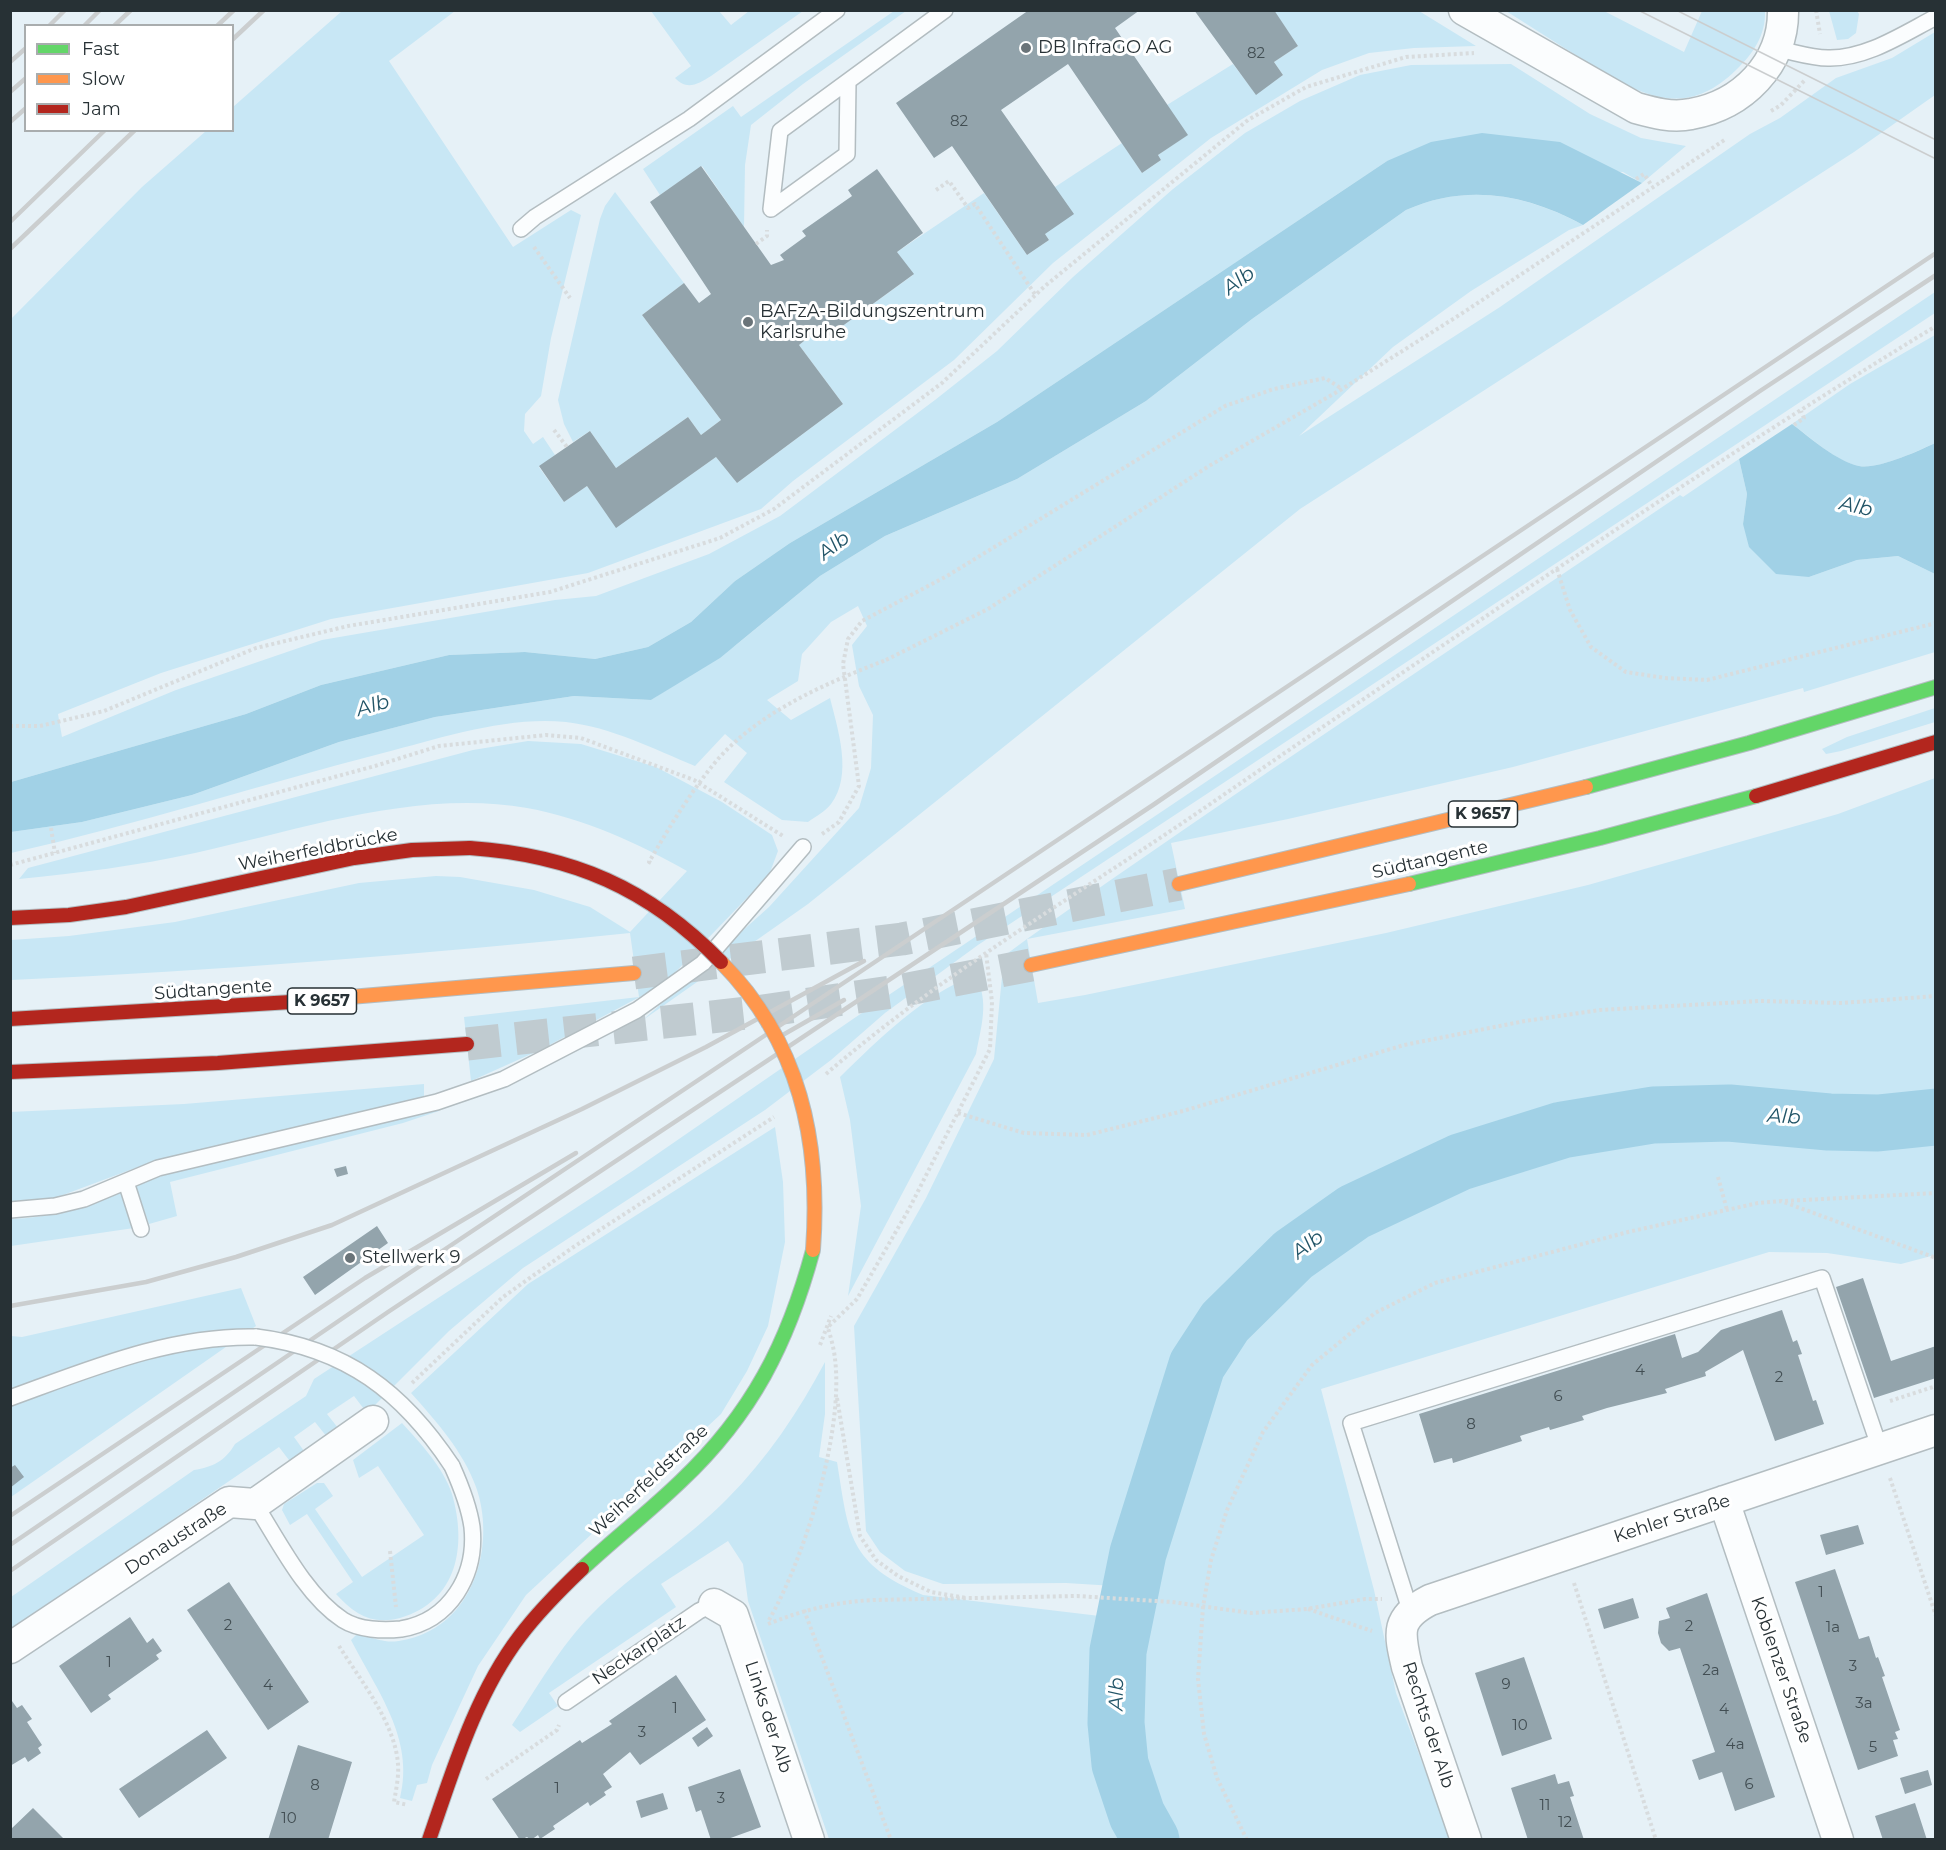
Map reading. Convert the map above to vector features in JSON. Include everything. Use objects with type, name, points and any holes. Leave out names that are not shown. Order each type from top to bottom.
[{"type":"main road","name":"Südtangente","points":[[1179,884],[1435,826],[1720,753],[1935,687]]},
{"type":"main road","name":"Südtangente","points":[[1031,965],[1276,915],[1622,833],[1815,780],[1935,742]]},
{"type":"main road","name":"Weiherfeldbrücke","points":[[10,918],[93,914],[159,903],[354,857],[436,847],[518,852],[559,860],[625,886],[679,921],[711,948],[740,980],[774,1033],[803,1105],[815,1166],[816,1214],[813,1251]]},
{"type":"main road","name":"Südtangente","points":[[10,1020],[347,999],[634,973]]},
{"type":"main road","points":[[10,1072],[218,1063],[467,1044]]},
{"type":"main road","name":"Weiherfeldstraße","points":[[429,1839],[489,1684],[519,1637],[579,1571],[704,1459],[740,1418],[783,1346],[801,1298],[813,1251]]},
{"type":"street","points":[[1464,10],[1636,108],[1665,115],[1691,114],[1742,95],[1757,79],[1778,49],[1783,10]]},
{"type":"street","points":[[255,1504],[372,1422]]},
{"type":"street","name":"Kehler Straße","points":[[1410,1610],[1430,1600],[1564,1554],[1935,1430]]},
{"type":"street","name":"Koblenzer Straße","points":[[1724,1501],[1838,1839]]},
{"type":"street","name":"Donaustraße","points":[[10,1648],[229,1502],[255,1504]]},
{"type":"street","name":"Links der Alb","points":[[714,1605],[733,1615],[809,1839]]},
{"type":"street","name":"Rechts der Alb","points":[[1410,1610],[1404,1621],[1401,1640],[1407,1667],[1466,1839]]},
{"type":"lane","points":[[521,230],[535,217],[689,119],[837,10]]},
{"type":"lane","points":[[848,82],[847,154],[771,209],[780,131],[945,10]]},
{"type":"lane","points":[[1778,49],[1818,58],[1842,57],[1887,43],[1935,17]]},
{"type":"lane","points":[[10,1210],[55,1206],[84,1199],[158,1168],[437,1102],[504,1079],[637,1010],[703,963],[803,847]]},
{"type":"lane","points":[[126,1182],[141,1229]]},
{"type":"lane","points":[[1410,1610],[1351,1423],[1822,1278],[1880,1449]]},
{"type":"lane","points":[[10,1398],[105,1364],[172,1344],[206,1338],[256,1337],[287,1341],[312,1348],[351,1365],[389,1393],[429,1432],[452,1466],[465,1498],[472,1528],[468,1564],[461,1586],[450,1603],[437,1616],[421,1625],[382,1630],[346,1622],[314,1595],[255,1504]]},
{"type":"lane","name":"Neckarplatz","points":[[566,1702],[699,1611],[714,1605]]},
{"type":"path","points":[[10,726],[40,726],[104,711],[256,648],[348,626],[550,592],[720,538],[774,509],[942,383],[1036,296],[1156,192],[1248,120],[1306,87],[1407,57],[1489,53],[1520,43]]},
{"type":"path","points":[[649,862],[683,805],[719,758],[757,724],[837,679],[886,660],[988,609],[1209,466],[1342,389],[1461,314],[1732,135]]},
{"type":"path","points":[[1636,179],[1644,174],[1652,186]]},
{"type":"path","points":[[936,189],[949,181],[968,208],[975,204],[1036,296]]},
{"type":"path","points":[[521,230],[570,298]]},
{"type":"path","points":[[818,1081],[878,1029],[986,953],[1197,813],[1406,668],[1935,326]]},
{"type":"path","points":[[10,865],[375,766],[439,746],[546,735],[581,738],[694,780],[803,847],[839,822],[859,786],[843,664],[848,639],[862,621],[947,576],[1225,406],[1274,389],[1324,378],[1342,389]]},
{"type":"path","points":[[1794,425],[1804,418],[1801,411]]},
{"type":"path","points":[[554,429],[567,447]]},
{"type":"path","points":[[1557,569],[1570,610],[1591,647],[1626,672],[1665,678],[1707,680],[1935,623]]},
{"type":"path","points":[[51,828],[55,852]]},
{"type":"path","points":[[816,1354],[828,1327],[857,1299],[909,1209],[990,1049],[992,1002],[986,953]]},
{"type":"path","points":[[958,1113],[1024,1133],[1087,1135],[1183,1111],[1404,1045],[1525,1021],[1600,1010],[1760,1001],[1842,1003],[1935,996]]},
{"type":"path","points":[[372,1422],[503,1297],[574,1246],[783,1111]]},
{"type":"path","points":[[1718,1177],[1727,1210]]},
{"type":"path","points":[[1246,1839],[1217,1778],[1204,1734],[1198,1679],[1203,1607],[1211,1560],[1227,1510],[1263,1432],[1312,1365],[1375,1313],[1436,1283],[1628,1232],[1758,1203],[1935,1193]]},
{"type":"path","points":[[1781,1201],[1935,1258]]},
{"type":"path","points":[[828,1327],[835,1359],[836,1394],[860,1536],[876,1560],[898,1576],[931,1592],[976,1600]]},
{"type":"path","points":[[1866,1409],[1935,1386]]},
{"type":"path","points":[[836,1394],[826,1458],[812,1521],[785,1592],[766,1625],[804,1610],[840,1602],[1077,1596],[1172,1602],[1251,1613],[1307,1609],[1365,1599],[1384,1599],[1410,1610]]},
{"type":"path","points":[[1880,1449],[1935,1617]]},
{"type":"path","points":[[390,1551],[399,1629]]},
{"type":"path","points":[[1564,1554],[1656,1839]]},
{"type":"path","points":[[1307,1609],[1401,1640]]},
{"type":"path","points":[[804,1610],[891,1839]]},
{"type":"path","points":[[346,1622],[336,1641],[385,1722],[395,1746],[399,1766],[394,1802],[415,1807],[442,1802],[471,1790],[557,1730],[566,1702]]},
{"type":"shaded area","points":[[342,11],[455,11],[389,61],[513,247],[571,210],[581,215],[551,338],[541,396],[525,414],[524,431],[533,444],[543,437],[555,455],[539,467],[564,502],[587,486],[616,527],[716,457],[737,483],[843,404],[799,345],[819,329],[826,338],[913,275],[897,252],[984,193],[1027,255],[1049,240],[1045,234],[1055,187],[1122,143],[1142,173],[1161,160],[1158,155],[1187,135],[1167,105],[1233,64],[1256,94],[1283,75],[1274,62],[1298,46],[1274,11],[1419,11],[1476,46],[1414,48],[1369,53],[1322,70],[1211,138],[1053,263],[954,360],[793,481],[761,509],[588,573],[331,619],[161,673],[58,714],[62,737],[176,690],[322,640],[555,600],[596,596],[709,554],[780,516],[935,400],[997,351],[1073,277],[1173,189],[1245,133],[1300,101],[1360,75],[1411,65],[1511,64],[1590,114],[1641,138],[1686,146],[1642,183],[1623,172],[1387,161],[997,422],[790,543],[735,581],[691,622],[648,647],[595,659],[525,652],[449,655],[321,685],[246,714],[11,782],[11,319],[142,187],[205,132],[234,132],[234,106]]},
{"type":"shaded area","points":[[651,11],[719,11],[731,25],[749,11],[803,11],[711,76],[697,84],[688,85],[675,78],[691,66]]},
{"type":"shaded area","points":[[894,11],[906,11],[803,84],[751,125],[745,165],[744,227],[702,166],[660,195],[643,169],[733,106],[741,117]]},
{"type":"shaded area","points":[[1506,11],[1604,11],[1684,52],[1702,11],[1765,11],[1765,20],[1761,36],[1753,51],[1736,70],[1716,86],[1697,95],[1678,99],[1659,97],[1622,83]]},
{"type":"shaded area","points":[[1829,11],[1857,11],[1859,14],[1856,33],[1848,39],[1837,40]]},
{"type":"shaded area","points":[[1935,32],[1935,95],[1854,152],[1300,509],[808,904],[643,1020],[769,907],[859,808],[871,768],[873,715],[859,686],[852,645],[867,626],[858,606],[831,622],[802,654],[798,681],[767,700],[791,720],[830,698],[842,752],[841,780],[838,792],[831,804],[808,822],[782,820],[724,782],[747,753],[725,734],[695,766],[599,729],[566,722],[543,721],[497,725],[451,735],[104,830],[11,853],[11,832],[82,822],[192,795],[339,742],[435,717],[574,696],[651,700],[736,645],[820,576],[885,536],[1017,479],[1146,401],[1252,319],[1406,210],[1451,197],[1496,196],[1540,206],[1583,225],[1569,230],[1471,291],[1393,347],[1299,436],[1500,307],[1750,134],[1780,118],[1836,78],[1892,58]]},
{"type":"shaded area","points":[[615,192],[684,283],[642,315],[721,420],[701,435],[688,417],[616,468],[590,431],[573,442],[564,424],[558,400],[600,219],[605,206]]},
{"type":"shaded area","points":[[1935,292],[1935,313],[978,945],[885,1013],[831,1060],[765,1110],[523,1268],[449,1331],[367,1413],[354,1396],[327,1414],[342,1433],[331,1442],[315,1422],[294,1437],[309,1458],[295,1468],[279,1447],[11,1630],[11,1597],[194,1470],[213,1465],[223,1459],[235,1444],[306,1396],[314,1379],[634,1170],[853,1019]]},
{"type":"shaded area","points":[[1935,335],[1935,443],[1886,463],[1859,466],[1842,460],[1792,424],[1850,384]]},
{"type":"shaded area","points":[[1739,459],[1747,494],[1743,524],[1809,577],[1857,560],[1898,556],[1935,574],[1935,652],[1804,692],[1803,688],[1513,767],[1288,819],[1171,843],[1185,909],[1027,939],[1352,715],[1680,495],[1683,497]]},
{"type":"shaded area","points":[[1935,708],[1935,722],[1841,751],[1826,754],[1822,749],[1847,737]]},
{"type":"shaded area","points":[[528,741],[581,744],[656,767],[722,802],[772,835],[778,851],[769,875],[664,984],[540,1050],[471,1081],[464,1017],[639,997],[630,933],[321,961],[11,980],[11,940],[69,936],[175,922],[359,883],[436,876],[460,877],[534,890],[590,907],[630,932],[687,871],[630,841],[569,818],[527,808],[485,804],[443,804],[401,808],[317,824],[151,862],[19,879],[28,868],[473,750]]},
{"type":"shaded area","points":[[1935,778],[1935,1255],[1901,1264],[1827,1253],[1769,1252],[1321,1389],[1374,1590],[1396,1693],[1451,1839],[829,1839],[748,1601],[743,1564],[728,1541],[661,1584],[676,1607],[549,1693],[558,1706],[520,1732],[512,1725],[559,1653],[580,1626],[625,1584],[711,1514],[756,1468],[793,1416],[825,1362],[825,1414],[819,1457],[837,1462],[845,1510],[856,1544],[866,1558],[880,1571],[923,1595],[1125,1619],[1131,1587],[1066,1583],[943,1584],[905,1571],[880,1552],[866,1531],[854,1326],[926,1198],[994,1059],[1004,956],[1027,939],[1038,1003],[1085,995],[1386,933],[1588,885],[1838,814]]},
{"type":"shaded area","points":[[975,975],[980,985],[983,1004],[976,1054],[848,1296],[861,1206],[850,1120],[840,1077],[886,1033],[920,1006],[937,994]]},
{"type":"shaded area","points":[[424,1084],[424,1097],[154,1161],[55,1198],[11,1203],[10,1112],[184,1104]]},
{"type":"shaded area","points":[[439,1108],[439,1111],[403,1123],[170,1182],[177,1216],[149,1224],[136,1188],[137,1184],[184,1169]]},
{"type":"shaded area","points":[[775,1127],[783,1182],[785,1242],[768,1326],[747,1371],[721,1414],[526,1595],[478,1666],[432,1765],[427,1783],[417,1785],[412,1801],[400,1798],[403,1776],[398,1736],[382,1697],[351,1640],[358,1633],[382,1640],[403,1640],[421,1635],[440,1625],[456,1610],[468,1593],[477,1573],[482,1552],[483,1530],[476,1487],[464,1461],[411,1393],[528,1284]]},
{"type":"shaded area","points":[[123,1192],[134,1228],[11,1246],[10,1219],[68,1211]]},
{"type":"shaded area","points":[[241,1288],[256,1326],[11,1497],[11,1336],[22,1337]]},
{"type":"shaded area","points":[[402,1423],[431,1456],[448,1484],[456,1514],[457,1552],[446,1585],[435,1599],[420,1610],[400,1618],[372,1619],[357,1613],[336,1594],[353,1582],[307,1514],[290,1525],[282,1510],[284,1504],[317,1483],[324,1483],[333,1496],[315,1509],[362,1577],[424,1535],[378,1466],[359,1478],[353,1460]]},
{"type":"water","points":[[1482,133],[1560,142],[1642,183],[1583,225],[1540,206],[1496,196],[1451,197],[1406,210],[1252,319],[1146,401],[1017,479],[885,536],[820,576],[720,658],[651,700],[574,696],[435,717],[339,742],[192,795],[82,822],[11,832],[11,782],[246,714],[321,685],[449,655],[525,652],[595,659],[648,647],[691,622],[735,581],[790,543],[997,422],[1387,161],[1431,142]]},
{"type":"water","points":[[1792,424],[1842,460],[1859,466],[1886,463],[1935,443],[1935,574],[1898,556],[1857,560],[1809,577],[1776,574],[1749,547],[1743,524],[1747,494],[1739,459]]},
{"type":"building","points":[[1029,10],[1140,10],[1115,28],[1188,135],[1158,155],[1161,160],[1142,173],[1068,64],[1001,110],[1074,214],[1045,234],[1049,240],[1027,255],[952,146],[934,158],[896,103]]},
{"type":"building","points":[[1194,10],[1274,10],[1298,46],[1274,62],[1283,75],[1256,95]]},
{"type":"building","name":"BAFzA-Bildungszentrum Karlsruhe","points":[[701,166],[771,265],[784,260],[780,255],[806,236],[802,231],[852,196],[848,190],[877,169],[923,233],[897,252],[914,274],[826,338],[819,329],[799,345],[843,404],[737,483],[716,457],[616,528],[587,486],[564,502],[539,466],[590,431],[616,468],[688,417],[701,435],[721,420],[642,315],[684,283],[699,303],[711,294],[650,202]]},
{"type":"building","points":[[346,1166],[348,1174],[337,1177],[334,1169]]},
{"type":"building","name":"Stellwerk 9","points":[[377,1226],[388,1243],[315,1295],[303,1277]]},
{"type":"building","points":[[1863,1278],[1891,1361],[1936,1346],[1936,1378],[1874,1398],[1836,1287]]},
{"type":"building","points":[[1782,1310],[1793,1342],[1797,1340],[1802,1354],[1798,1355],[1813,1401],[1816,1400],[1824,1424],[1775,1441],[1743,1350],[1705,1372],[1706,1376],[1665,1389],[1667,1393],[1607,1408],[1582,1416],[1584,1420],[1550,1430],[1549,1427],[1523,1435],[1520,1436],[1522,1441],[1453,1463],[1452,1458],[1434,1463],[1419,1414],[1675,1334],[1682,1358],[1698,1352],[1721,1330]]},
{"type":"building","points":[[15,1465],[24,1477],[10,1488],[10,1468]]},
{"type":"building","points":[[1858,1525],[1864,1544],[1826,1555],[1820,1535]]},
{"type":"building","points":[[1835,1569],[1859,1639],[1869,1636],[1876,1658],[1878,1657],[1885,1676],[1882,1677],[1900,1730],[1895,1732],[1898,1739],[1893,1740],[1898,1756],[1858,1770],[1795,1582]]},
{"type":"building","points":[[229,1582],[309,1702],[268,1730],[187,1610]]},
{"type":"building","points":[[1707,1593],[1775,1797],[1735,1811],[1722,1772],[1699,1780],[1692,1760],[1715,1752],[1680,1648],[1669,1651],[1661,1643],[1658,1633],[1659,1621],[1670,1618],[1666,1608]]},
{"type":"building","points":[[1633,1598],[1639,1618],[1604,1629],[1598,1609]]},
{"type":"building","points":[[130,1617],[147,1643],[153,1638],[162,1651],[156,1655],[159,1659],[108,1695],[111,1699],[91,1713],[59,1666]]},
{"type":"building","points":[[1524,1657],[1552,1739],[1502,1756],[1475,1673]]},
{"type":"building","points":[[676,1675],[706,1720],[640,1765],[630,1752],[603,1774],[612,1787],[604,1792],[606,1795],[590,1806],[588,1802],[553,1826],[555,1829],[540,1839],[538,1835],[531,1840],[527,1837],[520,1840],[492,1799],[580,1740],[582,1743],[612,1724],[609,1721]]},
{"type":"building","points":[[12,1701],[17,1708],[22,1705],[32,1719],[27,1722],[42,1745],[38,1748],[41,1753],[28,1762],[25,1757],[10,1766]]},
{"type":"building","points":[[707,1727],[713,1736],[698,1747],[692,1738]]},
{"type":"building","points":[[207,1730],[227,1758],[139,1818],[119,1789]]},
{"type":"building","points":[[298,1745],[352,1762],[328,1840],[268,1840]]},
{"type":"building","points":[[740,1769],[761,1827],[725,1840],[711,1840],[701,1810],[696,1812],[688,1787]]},
{"type":"building","points":[[1928,1770],[1932,1785],[1905,1794],[1900,1778]]},
{"type":"building","points":[[1555,1774],[1558,1784],[1569,1781],[1574,1796],[1570,1797],[1584,1840],[1528,1840],[1511,1788]]},
{"type":"building","points":[[663,1793],[668,1809],[641,1818],[636,1801]]},
{"type":"building","points":[[1915,1803],[1927,1840],[1883,1840],[1875,1816]]},
{"type":"building","points":[[33,1808],[65,1840],[10,1840],[10,1830]]},
{"type":"waterway","name":"Alb","points":[[1151,1840],[1137,1815],[1120,1764],[1116,1723],[1118,1651],[1138,1553],[1197,1365],[1225,1322],[1293,1255],[1354,1212],[1460,1162],[1562,1130],[1653,1115],[1729,1113],[1829,1122],[1878,1123],[1936,1117]]},
{"type":"tunnel","points":[[634,973],[902,939],[1179,884]]},
{"type":"tunnel","points":[[467,1044],[756,1012],[898,991],[1031,965]]},
{"type":"tram line","points":[[1638,10],[1936,159]]},
{"type":"tram line","points":[[1676,10],[1936,140]]},
{"type":"railway","points":[[51,24],[65,10]]},
{"type":"railway","points":[[86,24],[100,10]]},
{"type":"railway","points":[[116,24],[131,10]]},
{"type":"railway","points":[[219,24],[234,10]]},
{"type":"railway","points":[[234,38],[264,10]]},
{"type":"railway","points":[[10,62],[24,50]]},
{"type":"railway","points":[[10,92],[24,80]]},
{"type":"railway","points":[[10,122],[24,110]]},
{"type":"railway","points":[[10,222],[103,132]]},
{"type":"railway","points":[[10,249],[133,132]]},
{"type":"railway","points":[[10,1545],[387,1288],[1936,253]]},
{"type":"railway","points":[[10,1571],[388,1312],[1153,805],[1760,391],[1936,275]]},
{"type":"railway","points":[[10,1306],[146,1282],[236,1257],[332,1225],[582,1109],[706,1047],[864,961]]},
{"type":"railway","points":[[774,1040],[844,1000]]},
{"type":"railway","points":[[10,1516],[365,1278],[576,1153]]},
{"type":"traffic: fast","points":[[1586,787],[1749,743],[1936,687]]},
{"type":"traffic: fast","points":[[1409,884],[1600,838],[1756,796]]},
{"type":"traffic: fast","points":[[582,1569],[657,1504],[706,1456],[728,1430],[747,1403],[779,1346],[792,1316],[813,1250]]},
{"type":"traffic: slow","points":[[1179,884],[1586,787]]},
{"type":"traffic: slow","points":[[1031,965],[1409,884]]},
{"type":"traffic: slow","points":[[721,962],[748,993],[770,1025],[787,1060],[800,1095],[813,1170],[815,1210],[813,1250]]},
{"type":"traffic: slow","points":[[291,1002],[634,973]]},
{"type":"traffic: jam","points":[[1756,796],[1936,742]]},
{"type":"traffic: jam","points":[[10,918],[69,915],[126,907],[354,858],[412,850],[470,848]]},
{"type":"traffic: jam","points":[[470,848],[542,858],[607,880],[637,895],[666,914],[694,936],[721,962]]},
{"type":"traffic: jam","points":[[10,1019],[291,1002]]},
{"type":"traffic: jam","points":[[10,1072],[218,1063],[467,1044]]},
{"type":"traffic: jam","points":[[429,1840],[456,1761],[490,1683],[527,1627],[582,1569]]},
{"type":"place","name":"DB InfraGO AG","points":[[1026,48]]},
{"type":"place","name":"BAFzA-Bildungszentrum Karlsruhe","points":[[748,322]]},
{"type":"place","name":"Stellwerk 9","points":[[350,1258]]}]
